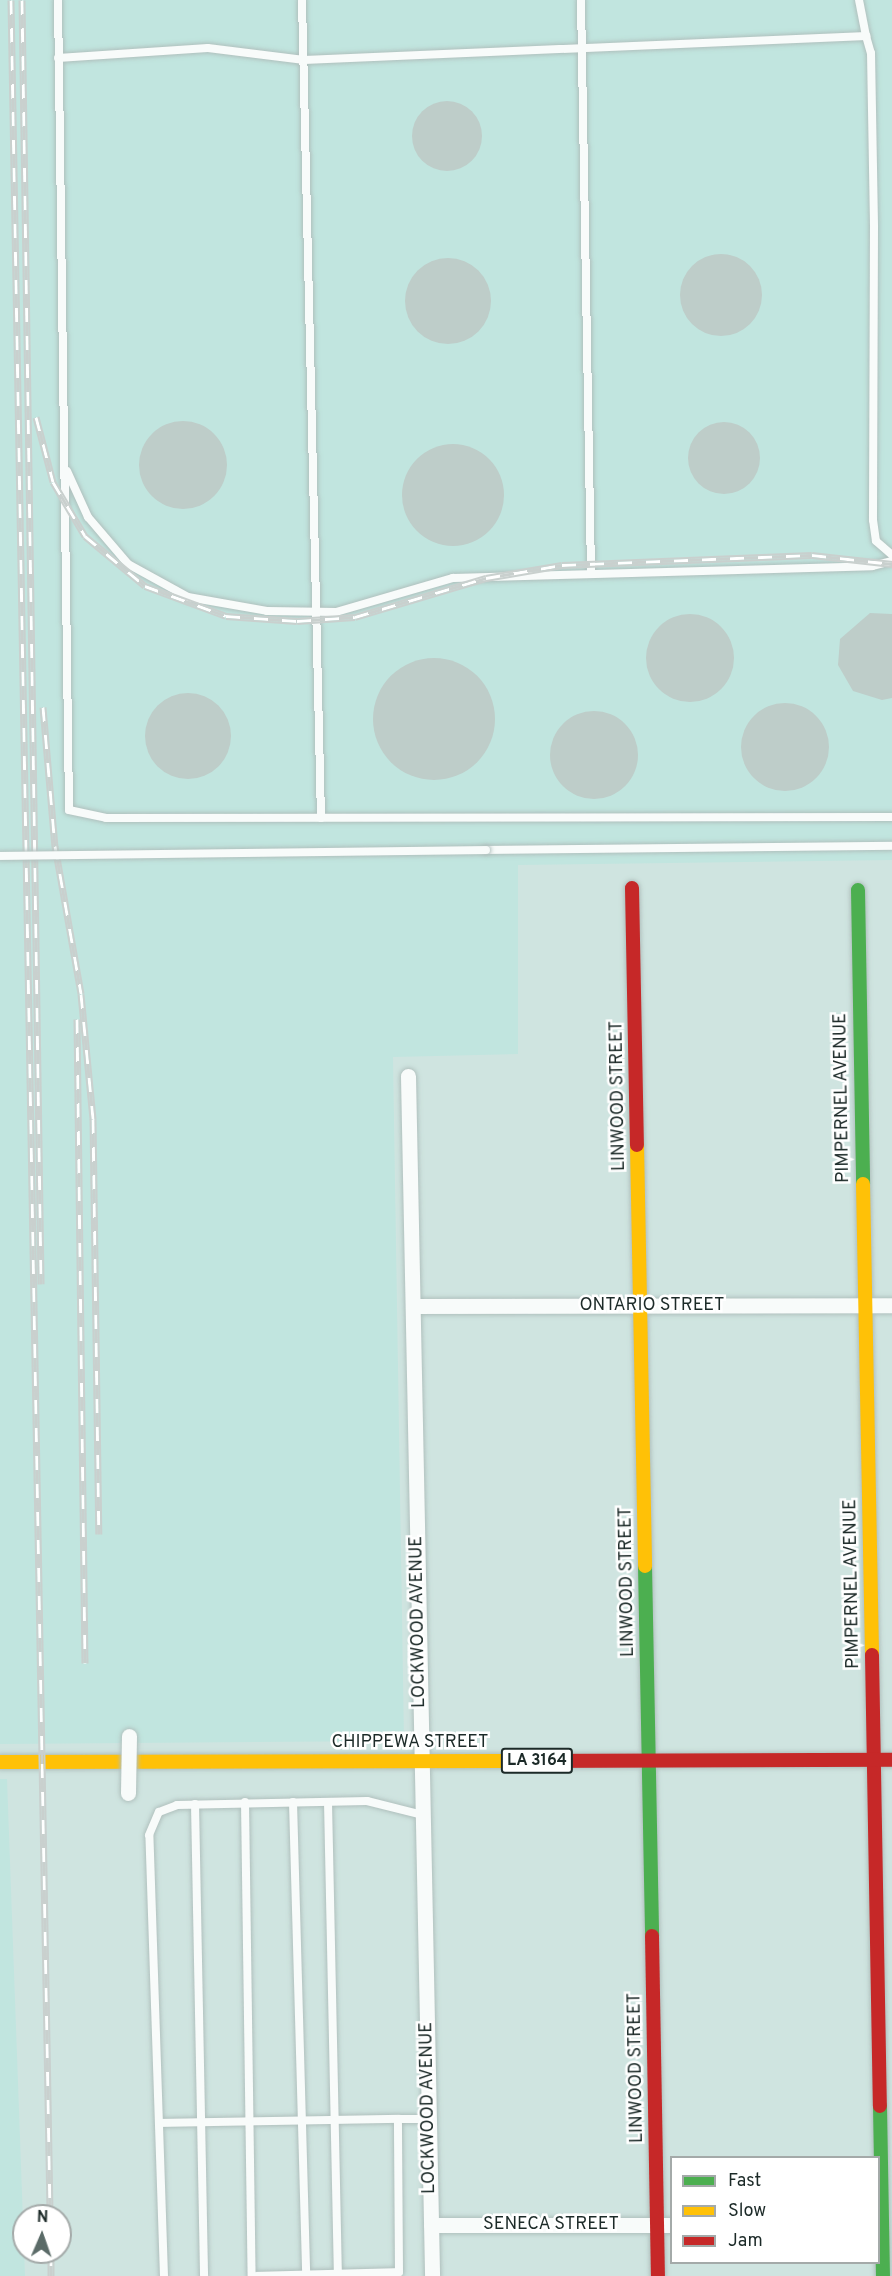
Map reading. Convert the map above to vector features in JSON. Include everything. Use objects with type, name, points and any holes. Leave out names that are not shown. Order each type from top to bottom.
[{"type":"street","name":"LINWOOD STREET","points":[[632,888],[649,1760],[664,2225],[658,2276]]},
{"type":"street","name":"PIMPERNEL AVENUE","points":[[858,890],[884,2224],[883,2276]]},
{"type":"street","name":"LOCKWOOD AVENUE","points":[[408,1076],[432,2276]]},
{"type":"street","name":"ONTARIO STREET","points":[[412,1306],[892,1305]]},
{"type":"street","points":[[128,1793],[129,1736]]},
{"type":"street","name":"CHIPPEWA STREET","points":[[0,1762],[892,1760]]},
{"type":"street","name":"SENECA STREET","points":[[431,2224],[664,2225]]},
{"type":"lane","points":[[58,0],[69,810],[106,818],[892,817]]},
{"type":"lane","points":[[303,0],[321,818]]},
{"type":"lane","points":[[581,0],[591,571]]},
{"type":"lane","points":[[859,0],[872,53],[873,520],[876,541],[892,555]]},
{"type":"lane","points":[[58,58],[208,48],[304,60],[581,46],[866,36]]},
{"type":"lane","points":[[65,467],[88,518],[128,564],[188,597],[267,611],[315,612],[374,605],[453,578],[591,571],[872,566],[892,561]]},
{"type":"lane","points":[[0,856],[892,846]]},
{"type":"lane","points":[[164,2276],[149,1835],[159,1812],[195,1804],[368,1801],[423,1815]]},
{"type":"lane","points":[[245,1802],[252,2276]]},
{"type":"lane","points":[[293,1802],[299,2120],[306,2275]]},
{"type":"lane","points":[[328,1802],[338,2275]]},
{"type":"lane","points":[[195,1804],[205,2122],[204,2276]]},
{"type":"lane","points":[[257,2276],[399,2272],[398,2119]]},
{"type":"lane","points":[[160,2123],[429,2119]]},
{"type":"shaded area","points":[[0,0],[892,0],[892,860],[518,865],[518,1054],[393,1057],[404,1741],[0,1744]]},
{"type":"shaded area","points":[[0,1779],[7,1779],[22,2204],[12,2204],[12,2264],[25,2264],[25,2276],[0,2276]]},
{"type":"building","points":[[454,101],[467,107],[476,116],[480,122],[482,136],[480,150],[472,161],[461,169],[440,171],[422,161],[414,150],[412,129],[422,111],[433,103]]},
{"type":"building","points":[[721,254],[737,257],[750,266],[759,279],[762,295],[759,311],[750,324],[737,333],[721,336],[705,333],[692,324],[683,311],[680,295],[683,279],[692,266],[705,257]]},
{"type":"building","points":[[440,258],[456,258],[479,270],[488,284],[491,301],[488,318],[479,332],[456,344],[440,344],[424,337],[412,325],[405,309],[405,293],[412,277],[424,265]]},
{"type":"building","points":[[183,421],[208,428],[220,440],[227,465],[220,490],[208,502],[183,509],[158,502],[146,490],[139,465],[146,440],[158,428]]},
{"type":"building","points":[[724,422],[744,428],[754,438],[760,458],[754,478],[744,488],[724,494],[704,488],[694,478],[688,458],[694,438],[704,428]]},
{"type":"building","points":[[453,444],[473,448],[489,459],[500,475],[504,495],[500,515],[489,531],[473,542],[453,546],[433,542],[417,531],[406,515],[402,495],[406,475],[417,459],[433,448]]},
{"type":"building","points":[[870,613],[892,614],[892,698],[882,700],[853,691],[838,665],[840,639]]},
{"type":"building","points":[[690,614],[707,617],[721,627],[731,641],[734,658],[731,675],[721,689],[707,699],[690,702],[673,699],[659,689],[649,675],[646,658],[649,641],[659,627],[673,617]]},
{"type":"building","points":[[434,658],[457,663],[477,676],[490,696],[495,719],[490,742],[477,762],[457,775],[434,780],[411,775],[391,762],[378,742],[373,719],[378,696],[391,676],[411,663]]},
{"type":"building","points":[[188,693],[212,700],[224,712],[231,736],[224,760],[212,772],[188,779],[164,772],[152,760],[145,736],[152,712],[164,700]]},
{"type":"building","points":[[785,703],[802,706],[816,716],[826,730],[829,747],[826,764],[816,778],[802,788],[785,791],[768,788],[754,778],[744,764],[741,747],[744,730],[754,716],[768,706]]},
{"type":"building","points":[[594,711],[611,714],[625,724],[635,738],[638,755],[635,772],[625,786],[611,796],[594,799],[577,796],[563,786],[553,772],[550,755],[553,738],[563,724],[577,714]]},
{"type":"railway","points":[[11,0],[50,2204]]},
{"type":"railway","points":[[22,0],[41,1284]]},
{"type":"railway","points":[[36,417],[53,482],[85,536],[145,586],[226,616],[297,621],[355,617],[486,578],[562,565],[812,555],[892,564]]},
{"type":"railway","points":[[43,707],[55,846],[81,994],[93,1119],[99,1534]]},
{"type":"railway","points":[[77,1019],[85,1663]]},
{"type":"railway","points":[[51,2264],[51,2276]]},
{"type":"traffic: fast","points":[[858,890],[863,1184]]},
{"type":"traffic: fast","points":[[645,1566],[652,1936]]},
{"type":"traffic: fast","points":[[880,2106],[883,2276]]},
{"type":"traffic: slow","points":[[637,1145],[645,1566]]},
{"type":"traffic: slow","points":[[863,1184],[872,1655]]},
{"type":"traffic: slow","points":[[0,1762],[521,1761]]},
{"type":"traffic: jam","points":[[632,888],[637,1145]]},
{"type":"traffic: jam","points":[[872,1655],[880,2106]]},
{"type":"traffic: jam","points":[[521,1761],[892,1760]]},
{"type":"traffic: jam","points":[[652,1936],[658,2276]]}]
